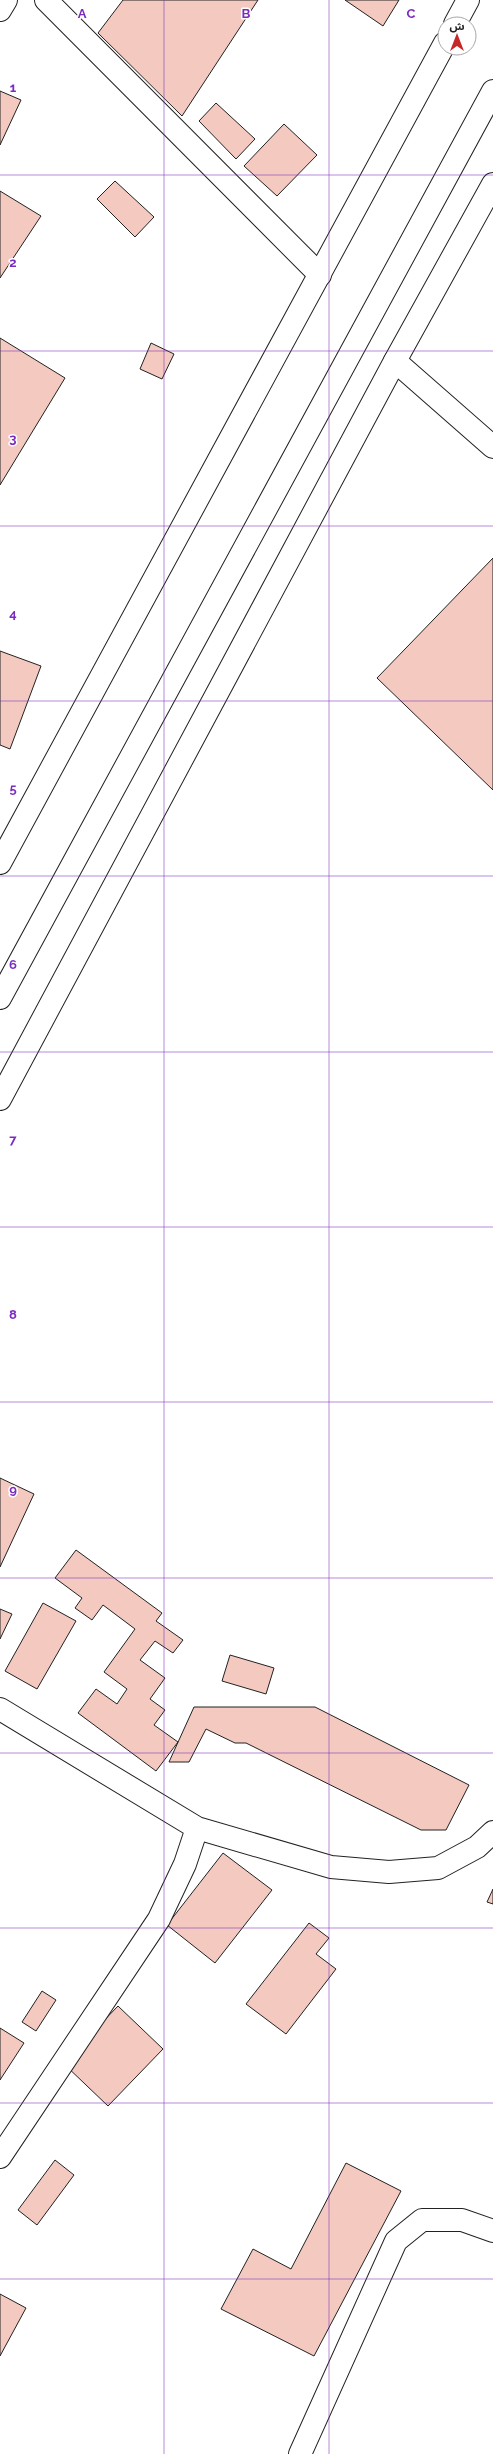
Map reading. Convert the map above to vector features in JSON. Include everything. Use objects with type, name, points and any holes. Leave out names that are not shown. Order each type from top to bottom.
[{"type":"main road","points":[[0,10],[6,0]]},
{"type":"main road","points":[[46,0],[320,275]]},
{"type":"main road","points":[[459,16],[468,0]]},
{"type":"main road","points":[[0,863],[438,56]]},
{"type":"main road","points":[[0,998],[493,91]]},
{"type":"main road","points":[[0,1099],[395,361],[493,184]]},
{"type":"main road","points":[[395,361],[493,447]]},
{"type":"main road","points":[[0,1708],[197,1828],[331,1867],[389,1872],[438,1868],[477,1847],[493,1832]]},
{"type":"main road","points":[[0,2157],[160,1919],[185,1864],[197,1828]]},
{"type":"main road","points":[[300,2454],[396,2241],[422,2220],[462,2220],[493,2231]]},
{"type":"building","points":[[123,0],[258,0],[182,116],[98,33]]},
{"type":"building","points":[[345,0],[399,0],[383,26]]},
{"type":"building","points":[[0,91],[21,100],[0,145]]},
{"type":"building","points":[[216,103],[255,139],[236,159],[199,121]]},
{"type":"building","points":[[284,124],[317,155],[277,196],[244,166]]},
{"type":"building","points":[[115,181],[154,217],[135,237],[97,199]]},
{"type":"building","points":[[0,191],[41,216],[0,278]]},
{"type":"building","points":[[0,338],[65,378],[0,485]]},
{"type":"building","points":[[151,343],[174,354],[162,379],[140,369]]},
{"type":"building","points":[[493,558],[493,790],[377,678]]},
{"type":"building","points":[[0,651],[41,666],[10,749],[0,745]]},
{"type":"building","points":[[0,1478],[34,1494],[0,1567]]},
{"type":"building","points":[[76,1550],[162,1613],[156,1621],[183,1640],[173,1653],[155,1641],[140,1660],[165,1678],[150,1699],[165,1710],[154,1725],[178,1742],[156,1771],[78,1713],[96,1689],[117,1704],[127,1689],[104,1672],[135,1629],[103,1605],[92,1620],[75,1608],[82,1598],[55,1578]]},
{"type":"building","points":[[43,1603],[76,1621],[37,1689],[5,1671]]},
{"type":"building","points":[[0,1609],[12,1614],[0,1639]]},
{"type":"building","points":[[230,1655],[274,1668],[266,1694],[222,1681]]},
{"type":"building","points":[[194,1707],[315,1707],[469,1785],[446,1830],[421,1830],[246,1743],[235,1743],[206,1729],[189,1762],[169,1762]]},
{"type":"building","points":[[223,1853],[272,1890],[215,1963],[167,1925]]},
{"type":"building","points":[[493,1889],[493,1904],[487,1902]]},
{"type":"building","points":[[309,1923],[329,1938],[316,1954],[336,1969],[286,2034],[246,2004]]},
{"type":"building","points":[[42,1991],[56,2000],[36,2031],[22,2022]]},
{"type":"building","points":[[118,2006],[163,2049],[108,2106],[63,2063]]},
{"type":"building","points":[[0,2028],[24,2043],[0,2080]]},
{"type":"building","points":[[55,2160],[74,2175],[37,2225],[18,2210]]},
{"type":"building","points":[[346,2163],[401,2191],[314,2356],[221,2309],[253,2249],[291,2269]]},
{"type":"building","points":[[0,2294],[26,2308],[0,2356]]}]
